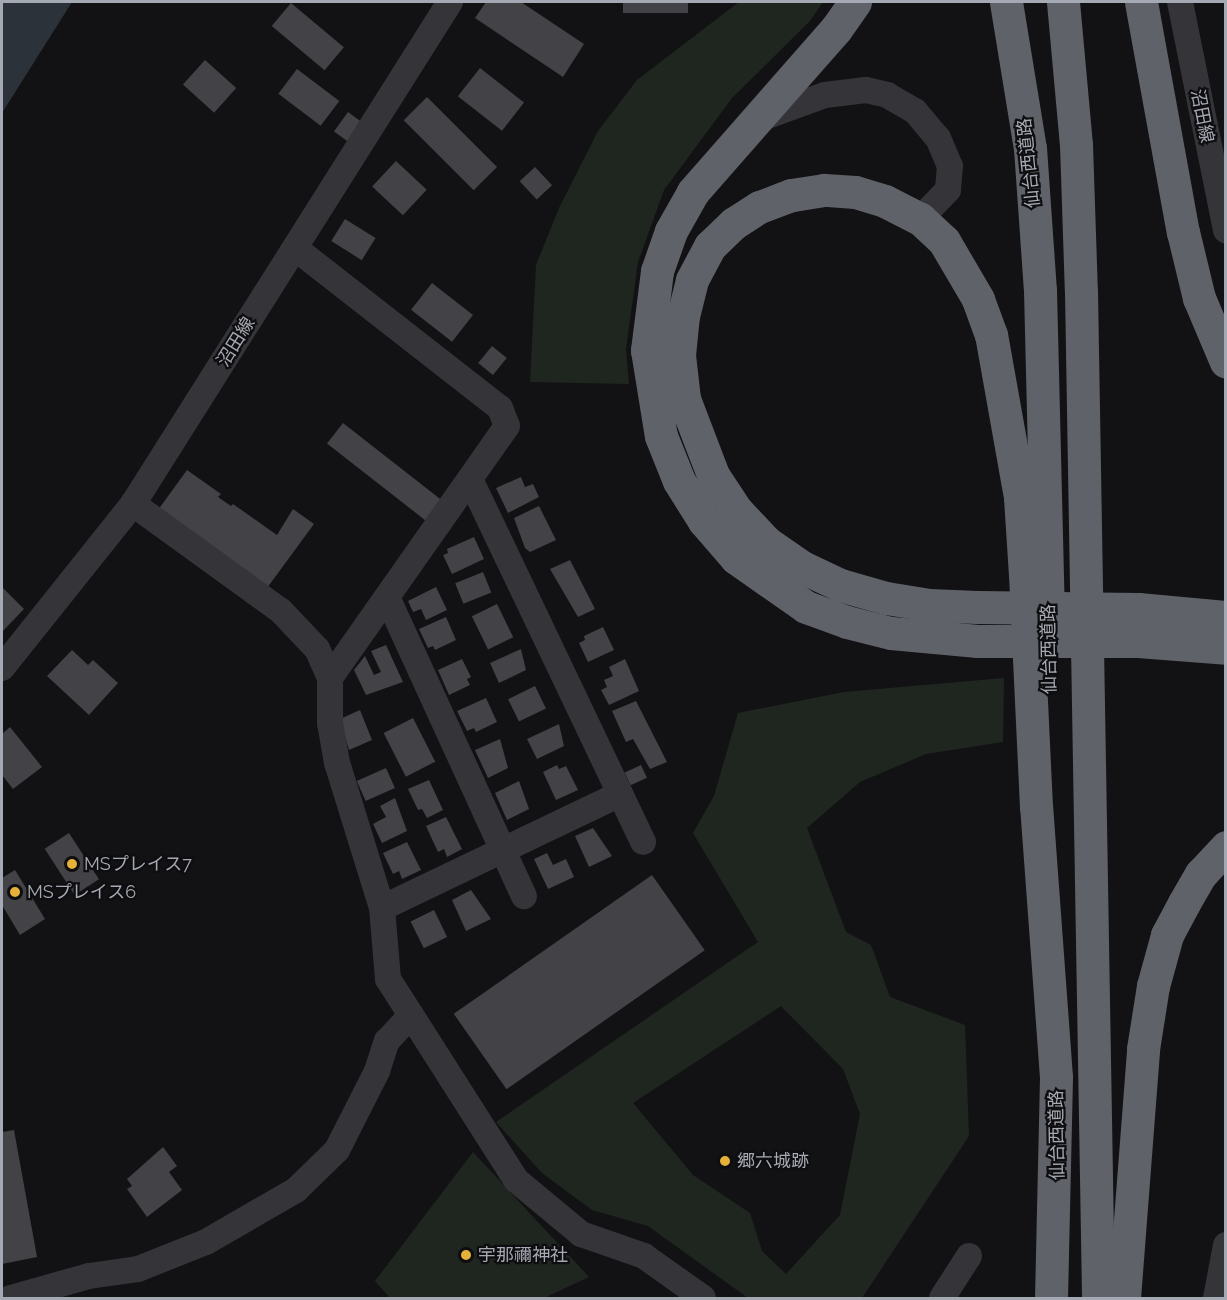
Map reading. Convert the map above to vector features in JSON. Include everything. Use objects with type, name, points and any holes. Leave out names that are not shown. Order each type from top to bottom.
[{"type":"highway","points":[[855,2],[759,119],[693,192],[671,231],[657,271],[647,350],[651,393],[661,436],[680,481],[704,521],[736,558],[806,607],[891,633],[978,641],[1138,641],[1226,648]]},
{"type":"highway","name":"仙台西道路","points":[[1006,2],[1030,148],[1040,290],[1060,1299]]},
{"type":"highway","name":"仙台西道路","points":[[1063,2],[1076,144],[1081,291],[1098,1299]]},
{"type":"highway","points":[[1141,2],[1183,232],[1199,298],[1226,362]]},
{"type":"highway","points":[[1052,1299],[1056,1077],[1036,807],[1020,497],[1011,430],[991,334],[978,299],[944,241],[920,219],[885,201],[855,192],[824,190],[781,199],[734,223],[710,246],[692,280],[679,355],[684,399],[695,438],[713,475],[736,510],[766,542],[802,567],[840,585],[896,600],[977,607],[1137,609],[1226,617]]},
{"type":"highway","points":[[1124,1299],[1142,1060],[1153,986],[1167,935],[1178,914],[1201,874],[1226,847]]},
{"type":"street","name":"沼田線","points":[[2,668],[133,504],[450,2]]},
{"type":"street","name":"沼田線","points":[[1180,2],[1226,230]]},
{"type":"street","points":[[759,119],[825,96],[866,90],[887,95],[915,111],[938,138],[950,166],[948,190],[920,219]]},
{"type":"street","points":[[295,248],[500,408],[507,426],[330,678]]},
{"type":"street","points":[[470,478],[643,842]]},
{"type":"street","points":[[133,504],[281,611],[317,649],[330,678],[330,723],[337,763],[382,908],[388,979],[516,1180],[582,1234],[644,1256],[703,1299]]},
{"type":"street","points":[[387,597],[525,896]]},
{"type":"street","points":[[382,908],[620,794]]},
{"type":"street","points":[[11,1299],[89,1276],[138,1269],[206,1242],[296,1190],[337,1150],[377,1071],[387,1041],[411,1015]]},
{"type":"street","points":[[1216,1299],[1226,1245]]},
{"type":"street","points":[[942,1299],[969,1256]]},
{"type":"shaded area","points":[[2,2],[72,2],[2,113]]},
{"type":"shaded area","points":[[739,2],[823,2],[810,21],[732,98],[664,190],[638,262],[626,349],[629,384],[530,382],[536,265],[559,208],[598,131],[637,80]]},
{"type":"shaded area","points":[[1004,678],[1003,742],[926,754],[860,782],[807,828],[846,932],[871,945],[890,997],[965,1025],[969,1136],[862,1298],[748,1298],[648,1226],[592,1210],[542,1173],[496,1122],[758,942],[693,833],[714,796],[738,713],[844,692]],"holes":[[[781,1006],[843,1069],[860,1114],[840,1215],[786,1274],[762,1251],[750,1213],[693,1175],[633,1103]]]},
{"type":"shaded area","points":[[473,1152],[589,1277],[544,1298],[390,1298],[375,1281]]},
{"type":"building","points":[[486,2],[521,2],[584,44],[563,77],[475,18]]},
{"type":"building","points":[[623,2],[688,2],[688,13],[623,13]]},
{"type":"building","points":[[291,3],[344,47],[325,70],[272,26]]},
{"type":"building","points":[[205,60],[236,88],[214,113],[183,85]]},
{"type":"building","points":[[480,68],[524,102],[502,131],[458,96]]},
{"type":"building","points":[[297,69],[339,101],[321,126],[278,94]]},
{"type":"building","points":[[427,97],[497,167],[474,190],[404,120]]},
{"type":"building","points":[[348,112],[363,123],[349,143],[334,131]]},
{"type":"building","points":[[396,161],[427,190],[403,215],[372,187]]},
{"type":"building","points":[[535,167],[552,185],[537,200],[520,181]]},
{"type":"building","points":[[345,219],[376,238],[362,260],[331,241]]},
{"type":"building","points":[[432,283],[473,315],[452,342],[411,310]]},
{"type":"building","points":[[492,346],[507,358],[493,375],[478,363]]},
{"type":"building","points":[[343,423],[442,500],[425,520],[327,443]]},
{"type":"building","points":[[187,470],[221,494],[218,497],[231,506],[233,504],[277,535],[293,509],[314,524],[267,588],[158,510]]},
{"type":"building","points":[[521,477],[525,487],[533,484],[539,497],[508,513],[496,488]]},
{"type":"building","points":[[539,506],[556,540],[530,552],[525,548],[514,518]]},
{"type":"building","points":[[474,537],[484,559],[452,574],[443,555],[448,553],[447,549]]},
{"type":"building","points":[[570,560],[595,609],[578,617],[550,569]]},
{"type":"building","points":[[483,572],[491,592],[463,604],[455,583]]},
{"type":"building","points":[[2,587],[24,609],[2,632]]},
{"type":"building","points":[[436,587],[447,610],[426,620],[421,609],[413,612],[408,601]]},
{"type":"building","points":[[497,604],[513,637],[488,650],[472,616]]},
{"type":"building","points":[[446,617],[456,640],[435,650],[433,646],[428,648],[419,629]]},
{"type":"building","points":[[603,627],[614,650],[588,662],[579,643],[585,640],[584,636]]},
{"type":"building","points":[[386,645],[403,682],[366,695],[354,670],[365,656],[374,675],[381,672],[371,651]]},
{"type":"building","points":[[521,649],[526,670],[499,683],[490,663]]},
{"type":"building","points":[[72,650],[88,665],[93,660],[118,683],[89,715],[47,676]]},
{"type":"building","points":[[462,659],[471,677],[467,679],[470,685],[449,695],[438,670]]},
{"type":"building","points":[[625,659],[639,691],[609,705],[601,690],[607,687],[604,680],[613,676],[609,667]]},
{"type":"building","points":[[535,686],[546,708],[519,722],[508,699]]},
{"type":"building","points":[[486,698],[497,722],[476,732],[474,728],[467,731],[457,711]]},
{"type":"building","points":[[636,701],[667,762],[650,769],[633,739],[626,742],[612,711]]},
{"type":"building","points":[[360,710],[372,740],[349,750],[340,719]]},
{"type":"building","points":[[413,718],[435,762],[406,777],[384,733]]},
{"type":"building","points":[[559,724],[564,746],[537,759],[527,739]]},
{"type":"building","points":[[10,727],[42,767],[13,789],[2,775],[2,734]]},
{"type":"building","points":[[500,739],[508,768],[488,778],[475,750]]},
{"type":"building","points":[[557,765],[559,769],[566,766],[578,790],[556,800],[543,772]]},
{"type":"building","points":[[641,765],[647,778],[631,785],[625,773]]},
{"type":"building","points":[[386,768],[395,788],[366,801],[357,781]]},
{"type":"building","points":[[429,780],[443,810],[427,818],[422,809],[418,810],[408,789]]},
{"type":"building","points":[[519,781],[529,809],[507,820],[495,793]]},
{"type":"building","points":[[395,798],[407,831],[382,843],[373,824],[386,817],[380,806]]},
{"type":"building","points":[[446,817],[462,849],[447,857],[444,849],[438,852],[426,826]]},
{"type":"building","points":[[593,828],[612,856],[589,867],[575,836]]},
{"type":"building","name":"MSプレイス7","points":[[69,833],[99,879],[75,895],[45,849]]},
{"type":"building","points":[[407,842],[421,870],[402,879],[399,871],[393,874],[383,853]]},
{"type":"building","points":[[547,853],[553,865],[566,859],[574,877],[548,889],[534,859]]},
{"type":"building","name":"MSプレイス6","points":[[15,870],[45,919],[20,935],[2,905],[2,878]]},
{"type":"building","points":[[652,875],[705,950],[507,1089],[454,1014]]},
{"type":"building","points":[[471,890],[491,919],[466,931],[452,900]]},
{"type":"building","points":[[434,910],[447,937],[424,948],[411,921]]},
{"type":"building","points":[[14,1130],[37,1257],[2,1264],[2,1132]]},
{"type":"building","points":[[163,1147],[177,1166],[169,1172],[182,1190],[147,1217],[127,1189],[132,1186],[127,1179]]},
{"type":"place","name":"MSプレイス7","points":[[72,864]]},
{"type":"place","name":"MSプレイス6","points":[[15,892]]},
{"type":"place","name":"郷六城跡","points":[[725,1161]]},
{"type":"place","name":"宇那禰神社","points":[[466,1255]]}]
